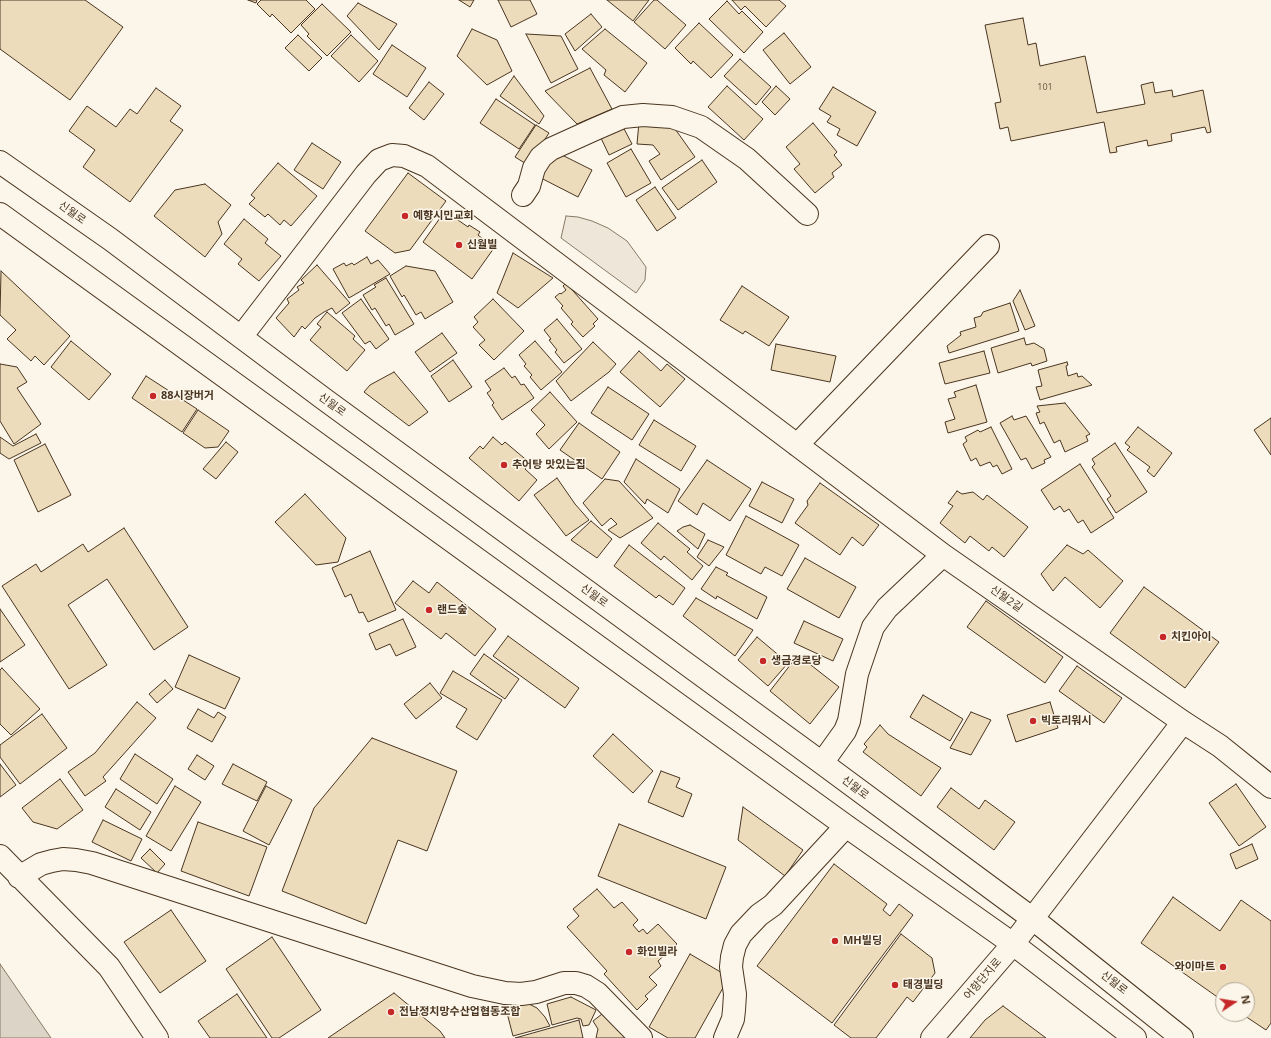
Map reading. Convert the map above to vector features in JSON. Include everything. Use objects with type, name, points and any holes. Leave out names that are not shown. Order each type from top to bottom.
[{"type":"street","points":[[523,196],[529,186],[534,168],[541,157],[551,149],[623,117],[643,115],[672,117],[701,126],[747,160],[807,214]]},
{"type":"street","name":"신월2길","points":[[241,337],[366,174],[379,160],[392,155],[404,156],[427,166],[943,555],[1183,722],[1220,746],[1271,787]]},
{"type":"street","name":"신월로","points":[[0,162],[110,239],[324,399],[822,763],[1032,919],[1182,1038]]},
{"type":"street","points":[[0,214],[846,826],[1013,944],[1135,1038]]},
{"type":"street","points":[[797,445],[988,246]]},
{"type":"street","points":[[822,763],[844,731],[849,721],[857,674],[873,627],[887,608],[943,555]]},
{"type":"street","name":"어항단지로","points":[[932,1038],[1013,944],[1183,722]]},
{"type":"street","points":[[725,1038],[733,1019],[734,1010],[735,994],[731,967],[732,957],[735,945],[741,934],[758,915],[773,905],[846,826]]},
{"type":"street","points":[[0,856],[109,967],[157,1038]]},
{"type":"street","points":[[20,877],[41,864],[62,859],[92,863],[472,986],[505,993],[521,994],[536,992],[564,983],[581,984],[597,993],[641,1038]]},
{"type":"shaded area","points":[[566,216],[578,217],[592,221],[608,228],[627,241],[646,267],[645,280],[636,293],[561,238]]},
{"type":"shaded area","points":[[0,964],[51,1038],[0,1038]]},
{"type":"building","points":[[0,0],[85,0],[123,27],[70,100],[0,49]]},
{"type":"building","points":[[248,0],[257,0],[256,3]]},
{"type":"building","points":[[261,0],[306,0],[315,9],[291,33],[272,14],[270,17],[257,4]]},
{"type":"building","points":[[459,0],[474,0],[470,7]]},
{"type":"building","points":[[498,0],[530,0],[537,14],[511,27]]},
{"type":"building","points":[[607,0],[649,0],[633,21]]},
{"type":"building","points":[[654,0],[657,0],[686,25],[665,49],[634,22]]},
{"type":"building","points":[[732,0],[779,0],[786,6],[766,27],[745,6],[741,10]]},
{"type":"building","points":[[727,1],[739,14],[742,11],[763,32],[744,53],[709,19]]},
{"type":"building","points":[[358,3],[397,24],[379,50],[347,16]]},
{"type":"building","points":[[322,4],[351,32],[327,56],[307,36],[309,34],[301,25]]},
{"type":"building","points":[[591,14],[602,27],[575,51],[565,34]]},
{"type":"building","points":[[1023,18],[1028,45],[1036,43],[1040,66],[1085,56],[1097,113],[1145,104],[1141,85],[1153,82],[1155,93],[1172,90],[1173,97],[1203,90],[1211,132],[1207,133],[1205,127],[1171,134],[1172,141],[1148,146],[1147,140],[1116,147],[1117,152],[1110,153],[1104,122],[1011,141],[1008,127],[1000,129],[995,103],[1001,102],[985,25]]},
{"type":"building","points":[[699,23],[733,55],[711,78],[693,61],[691,64],[675,48]]},
{"type":"building","points":[[472,29],[497,40],[512,71],[487,85],[457,56]]},
{"type":"building","points":[[605,29],[647,63],[625,92],[604,75],[606,70],[582,49]]},
{"type":"building","points":[[784,33],[811,67],[790,84],[763,50]]},
{"type":"building","points":[[526,34],[561,36],[578,69],[551,83]]},
{"type":"building","points":[[298,35],[322,58],[309,71],[285,48]]},
{"type":"building","points":[[351,35],[378,61],[359,82],[331,56]]},
{"type":"building","points":[[392,45],[426,68],[407,97],[373,74]]},
{"type":"building","points":[[740,59],[771,87],[756,105],[724,76]]},
{"type":"building","points":[[590,68],[612,109],[577,124],[545,91]]},
{"type":"building","points":[[514,76],[544,116],[539,124],[500,96]]},
{"type":"building","points":[[429,82],[444,94],[424,120],[409,108]]},
{"type":"building","points":[[727,86],[763,119],[744,140],[708,107]]},
{"type":"building","points":[[776,86],[790,99],[775,115],[762,102]]},
{"type":"building","points":[[833,87],[876,112],[857,146],[837,135],[840,129],[827,122],[831,116],[819,109]]},
{"type":"building","points":[[156,88],[181,106],[170,121],[183,130],[130,202],[83,167],[95,150],[69,131],[87,106],[116,127],[130,109],[137,114]]},
{"type":"building","points":[[496,99],[535,125],[519,149],[480,123]]},
{"type":"building","points":[[639,122],[673,126],[695,157],[661,180],[649,161],[660,154],[653,145],[637,144]]},
{"type":"building","points":[[813,123],[837,152],[834,155],[842,165],[832,173],[834,177],[815,193],[794,169],[800,164],[786,147]]},
{"type":"building","points":[[536,125],[549,133],[528,165],[515,157]]},
{"type":"building","points":[[622,125],[632,144],[609,155],[600,136]]},
{"type":"building","points":[[312,143],[341,162],[323,189],[294,170]]},
{"type":"building","points":[[631,149],[651,183],[626,197],[607,163]]},
{"type":"building","points":[[560,154],[592,170],[578,197],[537,176]]},
{"type":"building","points":[[702,160],[717,182],[678,210],[662,188]]},
{"type":"building","points":[[278,163],[317,196],[291,226],[284,220],[280,225],[268,214],[265,217],[249,204],[255,198],[251,195]]},
{"type":"building","name":"예향시민교회","points":[[408,173],[446,201],[410,250],[395,253],[365,231]]},
{"type":"building","points":[[205,184],[231,205],[218,222],[222,234],[205,257],[154,216],[175,190]]},
{"type":"building","points":[[655,187],[676,218],[657,231],[636,200]]},
{"type":"building","name":"신월빌","points":[[445,211],[468,227],[469,225],[480,232],[478,235],[494,248],[472,279],[423,242]]},
{"type":"building","points":[[244,219],[268,239],[265,243],[281,256],[259,281],[238,264],[242,259],[224,244]]},
{"type":"building","points":[[513,253],[553,278],[518,308],[497,293]]},
{"type":"building","points":[[367,257],[371,264],[378,260],[390,274],[349,298],[333,269],[344,263],[346,266],[352,263],[354,265]]},
{"type":"building","points":[[317,265],[350,303],[336,314],[332,308],[324,312],[315,318],[305,329],[302,326],[294,337],[276,318],[289,303],[287,299],[299,290],[297,287],[304,283],[301,280]]},
{"type":"building","points":[[406,266],[435,271],[453,302],[425,319],[421,312],[416,315],[404,295],[402,297],[390,276]]},
{"type":"building","points":[[1,271],[70,336],[44,365],[35,356],[31,361],[7,339],[16,330],[0,315]]},
{"type":"building","points":[[386,278],[414,324],[395,335],[389,324],[386,326],[375,308],[372,310],[363,295],[376,287],[374,285]]},
{"type":"building","points":[[566,283],[598,319],[593,324],[595,326],[583,337],[571,324],[573,322],[561,308],[563,306],[555,297],[566,290],[563,286]]},
{"type":"building","points":[[742,286],[789,317],[769,346],[745,331],[743,334],[720,320]]},
{"type":"building","points":[[1020,290],[1035,326],[1025,330],[1013,301]]},
{"type":"building","points":[[361,299],[389,339],[376,349],[370,341],[365,344],[342,313]]},
{"type":"building","points":[[493,299],[524,331],[494,360],[479,345],[485,340],[473,327],[478,322],[474,317]]},
{"type":"building","points":[[1010,303],[1019,331],[949,353],[947,346],[961,335],[960,332],[976,327],[974,318],[981,316],[983,312]]},
{"type":"building","points":[[327,312],[355,336],[353,339],[365,350],[347,371],[310,340],[321,327],[317,324]]},
{"type":"building","points":[[557,319],[582,349],[564,363],[555,352],[557,350],[549,340],[551,339],[544,330]]},
{"type":"building","points":[[442,333],[457,353],[430,372],[415,352]]},
{"type":"building","points":[[1024,338],[1026,345],[1034,343],[1044,349],[1047,361],[1032,366],[1031,363],[998,373],[991,348]]},
{"type":"building","points":[[71,341],[111,374],[89,400],[51,367]]},
{"type":"building","points":[[535,341],[562,372],[541,390],[530,377],[532,375],[524,366],[526,364],[519,355]]},
{"type":"building","points":[[593,342],[616,364],[609,372],[571,401],[556,381]]},
{"type":"building","points":[[776,344],[836,356],[830,382],[771,370]]},
{"type":"building","points":[[639,351],[661,371],[667,364],[685,379],[660,407],[620,372]]},
{"type":"building","points":[[984,351],[990,373],[945,384],[939,363]]},
{"type":"building","points":[[453,360],[472,387],[449,402],[431,376]]},
{"type":"building","points":[[1067,362],[1068,365],[1066,366],[1068,376],[1077,373],[1078,377],[1082,376],[1092,385],[1040,400],[1036,387],[1042,386],[1038,370]]},
{"type":"building","points":[[0,364],[17,367],[27,382],[17,388],[41,424],[14,444],[0,421]]},
{"type":"building","points":[[504,368],[512,378],[515,376],[521,385],[524,384],[534,398],[502,420],[492,405],[494,403],[487,393],[491,390],[485,381]]},
{"type":"building","points":[[394,372],[428,412],[409,426],[364,392],[370,385]]},
{"type":"building","points":[[146,376],[197,409],[182,432],[132,398]]},
{"type":"building","points":[[976,385],[987,422],[948,433],[945,422],[955,419],[948,399],[956,397],[954,392]]},
{"type":"building","points":[[608,387],[649,414],[632,440],[591,413]]},
{"type":"building","points":[[550,392],[577,422],[549,449],[536,434],[545,425],[531,410]]},
{"type":"building","points":[[1065,403],[1090,434],[1086,436],[1088,441],[1065,452],[1060,440],[1054,443],[1044,422],[1040,424],[1036,413],[1040,412],[1037,406]]},
{"type":"building","points":[[198,410],[229,431],[218,447],[205,448],[183,433]]},
{"type":"building","points":[[1012,416],[1014,420],[1026,416],[1051,457],[1044,460],[1045,463],[1032,469],[1026,458],[1021,460],[1000,423]]},
{"type":"building","points":[[1271,418],[1271,455],[1254,430]]},
{"type":"building","points":[[654,420],[696,446],[681,471],[639,445]]},
{"type":"building","points":[[579,423],[620,452],[602,479],[560,450]]},
{"type":"building","points":[[991,427],[1012,469],[1002,474],[997,465],[993,467],[990,462],[980,466],[976,458],[971,461],[963,444],[967,441],[965,437],[978,430],[980,432]]},
{"type":"building","points":[[1138,427],[1172,453],[1154,477],[1147,471],[1150,467],[1127,450],[1130,447],[1125,443]]},
{"type":"building","points":[[36,434],[41,443],[9,459],[0,453],[0,437],[13,446]]},
{"type":"building","points":[[493,437],[502,445],[505,442],[530,463],[525,469],[537,480],[519,501],[469,458],[480,446],[483,449]]},
{"type":"building","points":[[226,442],[238,452],[216,479],[203,469]]},
{"type":"building","points":[[1115,443],[1147,492],[1116,513],[1107,499],[1111,496],[1092,467],[1095,464],[1092,459]]},
{"type":"building","points":[[45,444],[71,495],[38,512],[14,460]]},
{"type":"building","points":[[636,459],[680,489],[668,513],[647,499],[645,504],[624,482]]},
{"type":"building","points":[[707,460],[751,489],[730,521],[703,503],[697,515],[678,501]]},
{"type":"building","points":[[1080,464],[1114,518],[1091,533],[1083,520],[1078,523],[1069,509],[1064,512],[1060,506],[1054,510],[1041,490]]},
{"type":"building","points":[[557,478],[575,504],[589,520],[566,536],[534,495]]},
{"type":"building","points":[[605,479],[619,481],[653,518],[620,538],[608,530],[617,524],[611,518],[602,526],[583,503]]},
{"type":"building","points":[[762,482],[794,499],[782,523],[749,506]]},
{"type":"building","points":[[820,483],[879,525],[863,546],[852,537],[840,555],[795,523],[808,505],[807,501]]},
{"type":"building","points":[[957,491],[962,494],[973,492],[983,500],[987,495],[1028,527],[1004,557],[992,547],[989,551],[970,536],[965,543],[940,523],[953,506],[948,503]]},
{"type":"building","points":[[305,494],[346,538],[338,562],[316,565],[275,522]]},
{"type":"building","points":[[746,516],[799,545],[782,576],[765,567],[761,574],[726,555]]},
{"type":"building","points":[[591,521],[612,539],[597,558],[571,540]]},
{"type":"building","points":[[658,523],[690,549],[687,552],[703,566],[692,580],[664,556],[661,560],[641,543]]},
{"type":"building","points":[[690,525],[705,534],[698,549],[677,531]]},
{"type":"building","points":[[124,528],[188,627],[154,650],[107,579],[68,605],[107,665],[69,689],[2,586],[36,564],[41,572],[83,544],[88,552]]},
{"type":"building","points":[[708,540],[724,547],[709,566],[697,557]]},
{"type":"building","points":[[629,545],[685,588],[673,605],[659,595],[656,598],[614,566]]},
{"type":"building","points":[[1067,545],[1083,554],[1088,550],[1123,581],[1100,608],[1065,577],[1053,591],[1041,574]]},
{"type":"building","points":[[370,551],[396,610],[368,622],[363,612],[359,613],[351,594],[345,597],[332,568]]},
{"type":"building","points":[[805,558],[856,587],[839,618],[787,589]]},
{"type":"building","points":[[716,567],[728,573],[726,575],[767,597],[757,619],[717,596],[716,599],[701,589]]},
{"type":"building","points":[[413,581],[429,593],[437,582],[496,629],[475,656],[446,633],[441,639],[395,603]]},
{"type":"building","points":[[1144,587],[1219,642],[1185,688],[1110,633]]},
{"type":"building","points":[[696,598],[753,630],[735,656],[683,616]]},
{"type":"building","points":[[986,601],[1063,657],[1045,683],[967,627]]},
{"type":"building","points":[[0,609],[25,645],[0,662]]},
{"type":"building","points":[[403,619],[416,647],[396,656],[390,644],[376,650],[369,634]]},
{"type":"building","points":[[804,621],[843,639],[833,661],[794,643]]},
{"type":"building","points":[[508,636],[579,688],[565,708],[493,656]]},
{"type":"building","name":"생금경로당","points":[[757,637],[788,663],[768,686],[738,660]]},
{"type":"building","points":[[484,654],[519,679],[505,699],[470,674]]},
{"type":"building","points":[[189,655],[240,678],[225,709],[175,687]]},
{"type":"building","points":[[798,655],[839,687],[810,724],[770,691]]},
{"type":"building","points":[[1077,666],[1122,698],[1104,723],[1059,691]]},
{"type":"building","points":[[2,668],[40,709],[11,735],[0,724],[0,670]]},
{"type":"building","points":[[453,671],[502,700],[477,740],[456,727],[467,709],[440,693]]},
{"type":"building","points":[[165,680],[173,689],[157,703],[149,694]]},
{"type":"building","points":[[430,683],[442,698],[416,719],[404,704]]},
{"type":"building","points":[[923,695],[963,719],[950,741],[910,717]]},
{"type":"building","points":[[137,702],[156,718],[103,777],[106,781],[85,796],[68,772],[95,753]]},
{"type":"building","name":"빅토리워시","points":[[1050,702],[1058,728],[1016,742],[1007,715]]},
{"type":"building","points":[[198,709],[214,718],[218,712],[226,717],[212,742],[187,728]]},
{"type":"building","points":[[971,712],[991,720],[971,755],[950,748]]},
{"type":"building","points":[[42,714],[67,748],[20,784],[0,757],[0,745]]},
{"type":"building","points":[[880,725],[888,734],[941,768],[921,796],[863,752],[867,747],[864,744]]},
{"type":"building","points":[[613,734],[653,771],[633,793],[593,756]]},
{"type":"building","points":[[372,738],[457,771],[427,851],[398,840],[366,924],[282,891],[314,808]]},
{"type":"building","points":[[135,754],[173,779],[157,804],[120,779]]},
{"type":"building","points":[[197,755],[214,766],[205,780],[188,769]]},
{"type":"building","points":[[0,764],[16,785],[0,797]]},
{"type":"building","points":[[233,764],[267,782],[257,801],[222,784]]},
{"type":"building","points":[[661,771],[680,778],[676,787],[692,794],[683,817],[648,802]]},
{"type":"building","points":[[60,779],[83,810],[57,829],[33,822],[22,808]]},
{"type":"building","points":[[1236,784],[1266,827],[1239,846],[1209,803]]},
{"type":"building","points":[[175,786],[201,802],[171,851],[146,836]]},
{"type":"building","points":[[266,786],[292,800],[269,845],[243,831]]},
{"type":"building","points":[[951,788],[979,809],[985,800],[1015,822],[994,850],[937,807]]},
{"type":"building","points":[[116,789],[151,812],[140,830],[105,807]]},
{"type":"building","points":[[743,807],[803,850],[785,876],[738,840]]},
{"type":"building","points":[[103,820],[142,839],[131,861],[92,842]]},
{"type":"building","points":[[198,822],[267,847],[249,896],[181,871]]},
{"type":"building","points":[[619,824],[726,867],[706,919],[598,876]]},
{"type":"building","points":[[1252,844],[1258,859],[1236,869],[1230,854]]},
{"type":"building","points":[[150,849],[165,864],[157,873],[141,858]]},
{"type":"building","name":"MH빌딩","points":[[834,864],[887,904],[883,910],[890,916],[899,904],[913,915],[832,1023],[757,966]]},
{"type":"building","name":"화인빌라","points":[[597,889],[614,908],[622,902],[638,920],[633,925],[639,932],[643,929],[647,934],[658,924],[677,944],[658,961],[661,966],[649,977],[657,985],[645,996],[648,999],[637,1010],[604,974],[607,971],[567,927],[579,916],[573,909]]},
{"type":"building","name":"와이마트","points":[[1173,897],[1220,931],[1241,900],[1271,921],[1271,1023],[1266,1030],[1254,1022],[1255,982],[1215,982],[1215,995],[1141,943]]},
{"type":"building","points":[[171,910],[206,961],[160,993],[124,942]]},
{"type":"building","name":"태경빌딩","points":[[901,934],[932,958],[935,973],[913,1002],[907,997],[876,1038],[851,1038],[834,1025]]},
{"type":"building","points":[[272,937],[321,1010],[279,1038],[272,1038],[226,969]]},
{"type":"building","points":[[690,954],[729,977],[695,1038],[668,1038],[649,1027]]},
{"type":"building","name":"전남정치망수산업협동조합","points":[[394,993],[440,1031],[445,1038],[328,1038]]},
{"type":"building","points":[[237,994],[267,1038],[210,1038],[198,1021]]},
{"type":"building","points":[[571,997],[596,1010],[589,1025],[583,1026],[581,1019],[577,1018],[552,1025],[547,1004]]},
{"type":"building","points":[[527,1003],[537,1008],[545,1017],[550,1026],[513,1036],[506,1009]]},
{"type":"building","points":[[1003,1006],[1046,1038],[970,1038],[985,1020]]},
{"type":"building","points":[[606,1011],[626,1038],[596,1038],[598,1029],[593,1021]]},
{"type":"building","points":[[579,1020],[583,1038],[515,1038]]},
{"type":"place","name":"예향시민교회","points":[[405,216]]},
{"type":"place","name":"신월빌","points":[[459,245]]},
{"type":"place","name":"88시장버거","points":[[153,396]]},
{"type":"place","name":"추어탕 맛있는집","points":[[504,465]]},
{"type":"place","name":"랜드숲","points":[[429,610]]},
{"type":"place","name":"치킨아이","points":[[1163,637]]},
{"type":"place","name":"생금경로당","points":[[763,661]]},
{"type":"place","name":"빅토리워시","points":[[1033,721]]},
{"type":"place","name":"MH빌딩","points":[[835,941]]},
{"type":"place","name":"화인빌라","points":[[629,952]]},
{"type":"place","name":"와이마트","points":[[1223,967]]},
{"type":"place","name":"태경빌딩","points":[[895,985]]},
{"type":"place","name":"전남정치망수산업협동조합","points":[[391,1012]]}]
